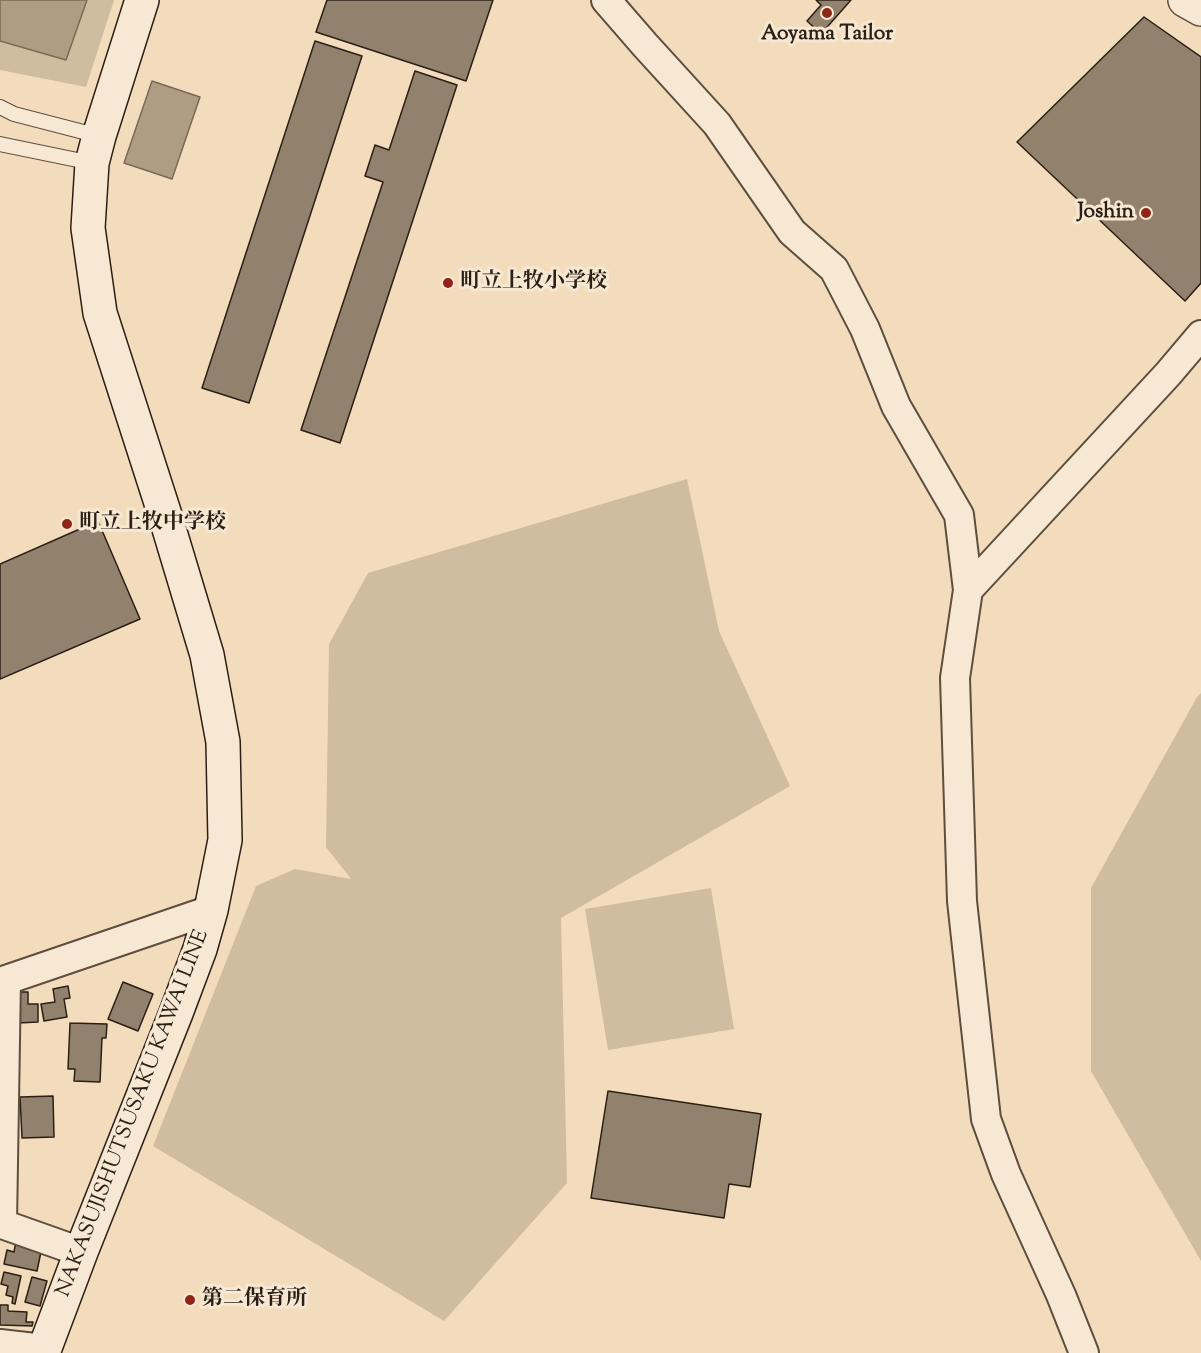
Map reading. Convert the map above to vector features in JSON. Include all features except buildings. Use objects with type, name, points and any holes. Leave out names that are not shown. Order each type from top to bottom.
[{"type":"main road","name":"NAKASUJISHUTSUSAKU KAWAI LINE","points":[[44,1351],[200,949],[211,910],[225,840],[223,742],[207,655],[100,313],[88,228],[96,150],[142,0]]},
{"type":"main road","points":[[1185,0],[1201,9]]},
{"type":"street","points":[[606,0],[717,124],[792,232],[834,269],[865,329],[896,406],[959,515],[968,590],[955,678],[962,902],[986,1119],[1006,1174],[1061,1295],[1084,1353]]},
{"type":"street","points":[[968,590],[1168,374],[1201,335]]},
{"type":"street","points":[[81,1251],[2,1224],[3,980],[211,910]]},
{"type":"street","points":[[0,1344],[44,1351]]},
{"type":"lane","points":[[0,108],[96,150]]},
{"type":"lane","points":[[0,144],[96,150]]},
{"type":"shaded area","points":[[0,0],[87,0],[66,60],[0,41]]},
{"type":"shaded area","points":[[87,0],[114,0],[86,87],[0,70],[0,41],[66,60]]},
{"type":"shaded area","points":[[152,81],[200,97],[172,179],[124,163]]},
{"type":"shaded area","points":[[687,479],[719,631],[790,786],[561,918],[567,1183],[444,1321],[153,1146],[256,886],[295,869],[351,879],[326,847],[329,644],[368,573]]},
{"type":"shaded area","points":[[1201,693],[1201,1261],[1091,1071],[1091,888]]},
{"type":"shaded area","points":[[711,888],[734,1029],[608,1050],[585,909]]},
{"type":"place","name":"Aoyama Tailor","points":[[827,13]]},
{"type":"place","name":"Joshin","points":[[1146,213]]},
{"type":"place","name":"町立上牧小学校","points":[[448,283]]},
{"type":"place","name":"町立上牧中学校","points":[[67,524]]},
{"type":"place","name":"第二保育所","points":[[190,1300]]}]
